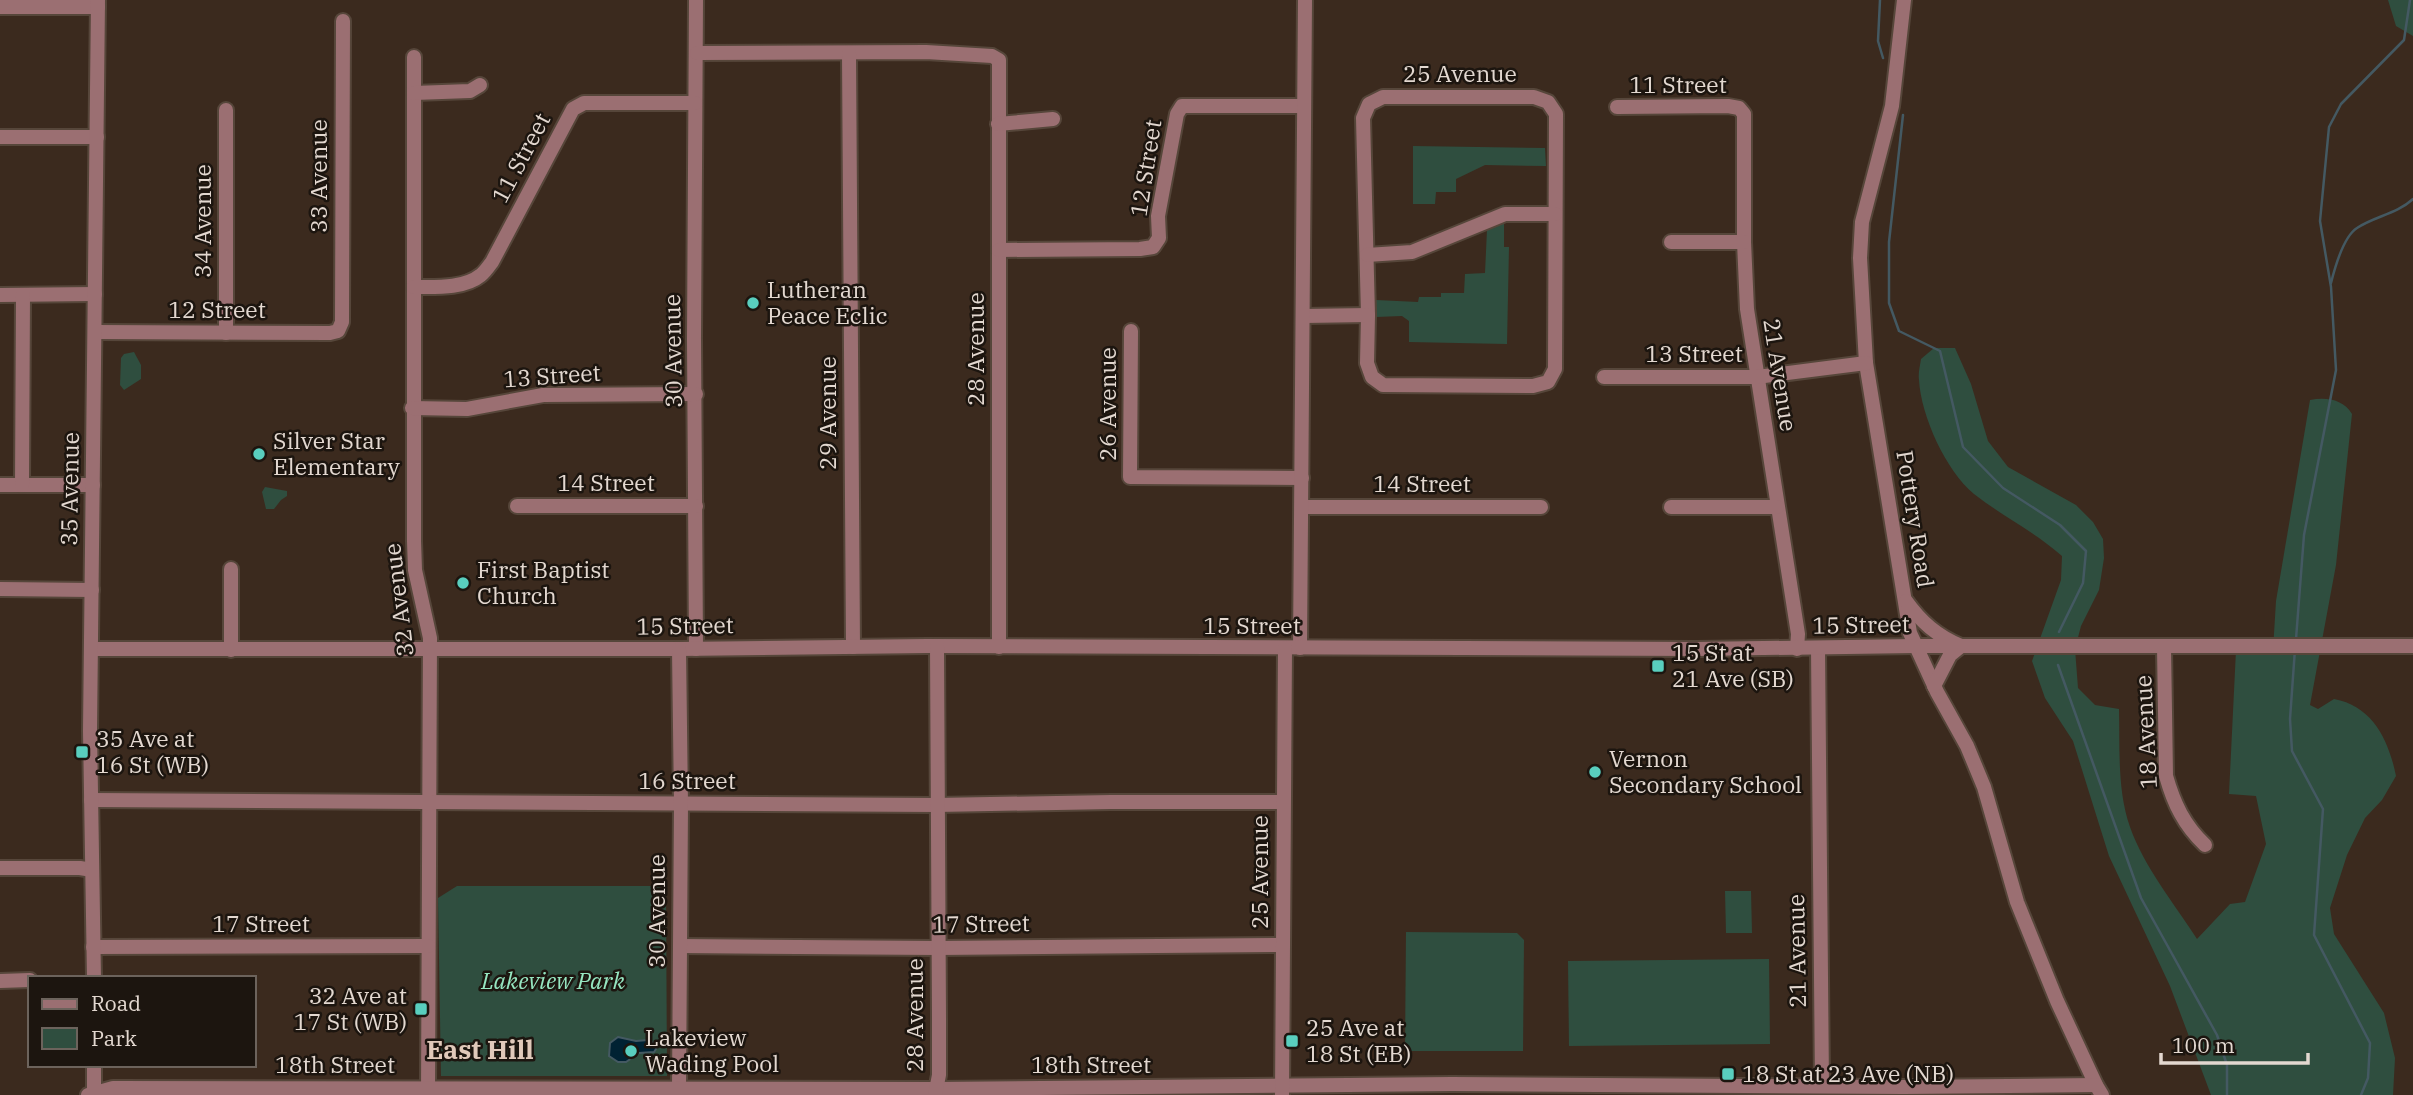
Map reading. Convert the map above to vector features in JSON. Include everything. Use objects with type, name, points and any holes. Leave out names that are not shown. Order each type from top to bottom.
[{"type":"street","name":"30 Avenue","points":[[696,0],[696,649]]},
{"type":"street","points":[[1300,648],[1304,0]]},
{"type":"street","name":"Pottery Road","points":[[1904,0],[1892,106],[1862,222],[1860,258],[1866,363],[1910,632],[1934,686],[1967,746],[1983,787],[2017,902],[2057,1001],[2099,1090]]},
{"type":"street","points":[[0,7],[98,4]]},
{"type":"street","name":"35 Avenue","points":[[94,976],[91,649],[98,4]]},
{"type":"street","name":"33 Avenue","points":[[338,331],[342,322],[343,21]]},
{"type":"street","name":"28 Avenue","points":[[849,53],[926,52],[992,56],[999,60],[999,647]]},
{"type":"street","points":[[696,53],[849,53]]},
{"type":"street","name":"29 Avenue","points":[[849,53],[853,647]]},
{"type":"street","name":"32 Avenue","points":[[414,57],[412,408],[415,569],[428,623],[430,648],[428,1092]]},
{"type":"street","points":[[414,93],[470,91],[480,85]]},
{"type":"street","name":"25 Avenue","points":[[1383,97],[1534,97],[1548,102],[1556,114],[1555,214],[1555,369],[1548,382],[1533,386],[1383,385],[1371,377],[1367,363],[1363,118],[1369,104],[1383,97]]},
{"type":"street","name":"11 Street","points":[[414,287],[463,284],[481,275],[492,261],[573,109],[584,103],[695,103]]},
{"type":"street","name":"12 Street","points":[[999,250],[1153,247],[1159,238],[1158,216],[1177,114],[1182,106],[1304,106]]},
{"type":"street","name":"11 Street","points":[[1617,107],[1739,108]]},
{"type":"street","name":"21 Avenue","points":[[1739,108],[1744,114],[1747,309],[1798,634],[1797,649]]},
{"type":"street","name":"34 Avenue","points":[[226,110],[226,333]]},
{"type":"street","points":[[998,124],[1053,119]]},
{"type":"street","points":[[0,137],[97,136]]},
{"type":"street","points":[[1367,254],[1412,252],[1504,214],[1555,214]]},
{"type":"street","points":[[1671,242],[1744,242]]},
{"type":"street","points":[[0,295],[95,294]]},
{"type":"street","points":[[22,485],[23,295]]},
{"type":"street","points":[[1304,316],[1368,315]]},
{"type":"street","name":"12 Street","points":[[95,332],[338,331]]},
{"type":"street","name":"26 Avenue","points":[[1131,331],[1130,477],[1302,478]]},
{"type":"street","name":"13 Street","points":[[1604,377],[1757,377],[1866,363]]},
{"type":"street","name":"13 Street","points":[[412,408],[467,409],[543,395],[696,394]]},
{"type":"street","points":[[0,485],[93,485]]},
{"type":"street","name":"14 Street","points":[[517,506],[696,506]]},
{"type":"street","name":"14 Street","points":[[1302,507],[1541,507]]},
{"type":"street","points":[[1671,507],[1777,507]]},
{"type":"street","points":[[231,569],[231,650]]},
{"type":"street","points":[[0,590],[92,590]]},
{"type":"street","points":[[1905,600],[1927,626],[1942,638],[1961,646],[1950,655],[1934,686]]},
{"type":"street","name":"28 Avenue","points":[[936,1092],[937,646]]},
{"type":"street","name":"15 Street","points":[[91,649],[696,649],[937,646],[1797,649],[1915,646],[2413,646]]},
{"type":"street","name":"18 Avenue","points":[[2164,647],[2166,776],[2181,817],[2206,845]]},
{"type":"street","name":"25 Avenue","points":[[1282,1091],[1285,648]]},
{"type":"street","name":"21 Avenue","points":[[1818,648],[1822,1086]]},
{"type":"street","name":"30 Avenue","points":[[679,649],[679,1088]]},
{"type":"street","name":"16 Street","points":[[91,800],[936,805],[1283,802]]},
{"type":"street","points":[[0,868],[92,870]]},
{"type":"street","name":"17 Street","points":[[680,946],[937,948],[1283,945]]},
{"type":"street","name":"17 Street","points":[[93,947],[428,946]]},
{"type":"street","points":[[0,981],[28,980]]},
{"type":"street","points":[[92,1094],[93,1067]]},
{"type":"street","name":"18th Street","points":[[92,1094],[113,1088],[611,1092],[679,1088],[765,1092],[936,1092],[1649,1090],[1822,1086],[1904,1091],[2099,1090]]},
{"type":"green space","points":[[2388,0],[2413,0],[2413,36],[2396,26]]},
{"type":"green space","points":[[1413,146],[1545,148],[1546,166],[1485,165],[1456,179],[1456,192],[1436,192],[1435,204],[1413,204]]},
{"type":"green space","points":[[1504,222],[1504,247],[1509,247],[1507,344],[1409,342],[1409,321],[1402,316],[1376,317],[1376,300],[1418,302],[1419,297],[1464,293],[1465,274],[1485,273],[1487,230]]},
{"type":"green space","points":[[1934,348],[1955,348],[1971,384],[1988,441],[2008,467],[2076,505],[2093,522],[2103,539],[2104,558],[2099,590],[2081,626],[2075,649],[2078,688],[2095,705],[2119,709],[2121,784],[2130,827],[2151,871],[2197,939],[2230,904],[2245,902],[2266,844],[2256,796],[2229,794],[2236,650],[2273,650],[2276,601],[2310,400],[2334,400],[2344,405],[2352,414],[2336,565],[2310,705],[2318,709],[2334,699],[2348,703],[2369,717],[2384,738],[2396,776],[2382,800],[2365,818],[2347,855],[2330,908],[2334,934],[2384,1013],[2395,1058],[2393,1095],[2211,1095],[2170,986],[2109,856],[2073,741],[2045,698],[2032,661],[2061,580],[2062,556],[1974,494],[1954,472],[1930,426],[1921,394],[1921,359]]},
{"type":"green space","points":[[134,352],[141,365],[141,379],[124,390],[120,385],[121,358],[124,354]]},
{"type":"green space","points":[[265,487],[287,491],[287,496],[274,509],[266,509],[262,492]]},
{"type":"green space","name":"Lakeview Park","points":[[457,886],[657,886],[666,891],[667,1076],[441,1076],[438,898]]},
{"type":"green space","points":[[1725,891],[1751,891],[1752,933],[1726,933]]},
{"type":"green space","points":[[1406,932],[1517,933],[1524,940],[1523,1051],[1405,1051]]},
{"type":"green space","points":[[1769,959],[1770,1044],[1569,1046],[1568,961]]},
{"type":"water","points":[[618,1037],[636,1041],[648,1040],[655,1044],[656,1049],[654,1052],[639,1053],[626,1062],[618,1062],[609,1056],[610,1043]]},
{"type":"waterway","points":[[1880,0],[1878,41],[1883,58]]},
{"type":"waterway","points":[[2296,639],[2304,535],[2336,370],[2331,287],[2320,221],[2329,127],[2341,104],[2404,40],[2410,0]]},
{"type":"waterway","points":[[1903,115],[1889,242],[1889,303],[1899,331],[1940,351],[1963,447],[2003,488],[2060,525],[2086,551],[2083,583],[2059,632]]},
{"type":"waterway","points":[[2331,283],[2340,253],[2352,232],[2413,199]]},
{"type":"waterway","points":[[2295,649],[2290,719],[2292,751],[2323,809],[2314,935],[2370,1043],[2368,1078],[2361,1095]]},
{"type":"waterway","points":[[2058,665],[2141,898],[2217,1035],[2227,1065],[2227,1095]]},
{"type":"place","name":"Lutheran Peace Eclic","points":[[753,303]]},
{"type":"place","name":"Silver Star Elementary","points":[[259,454]]},
{"type":"place","name":"First Baptist Church","points":[[463,583]]},
{"type":"place","name":"15 St at 21 Ave (SB)","points":[[1658,666]]},
{"type":"place","name":"35 Ave at 16 St (WB)","points":[[82,752]]},
{"type":"place","name":"Vernon Secondary School","points":[[1595,772]]},
{"type":"place","name":"32 Ave at 17 St (WB)","points":[[421,1009]]},
{"type":"place","name":"25 Ave at 18 St (EB)","points":[[1292,1041]]},
{"type":"place","name":"Lakeview Wading Pool","points":[[631,1051]]},
{"type":"place","name":"18 St at 23 Ave (NB)","points":[[1728,1074]]},
{"type":"district","name":"East Hill","points":[[480,1050]]}]
